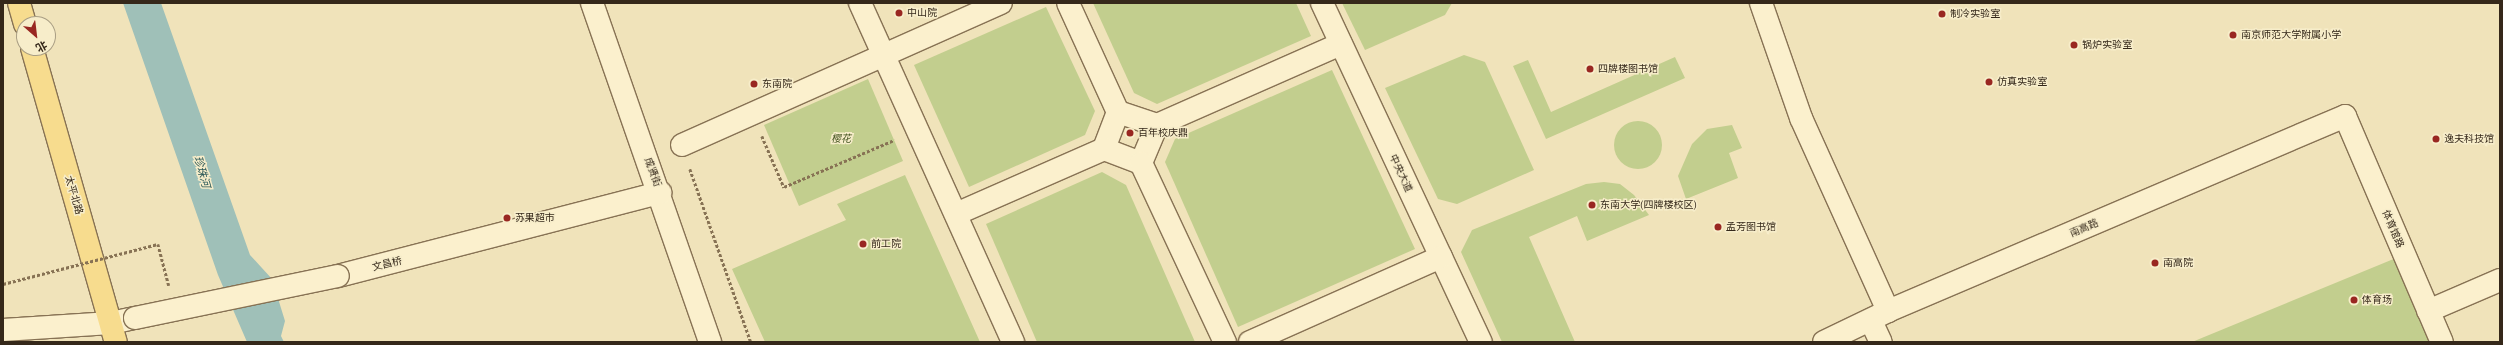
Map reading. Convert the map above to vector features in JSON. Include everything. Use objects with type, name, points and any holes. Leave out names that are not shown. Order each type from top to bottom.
[{"type":"main road","points":[[19,3],[23,16]]},
{"type":"main road","name":"太平北路","points":[[34,56],[114,333]]},
{"type":"street","name":"成贤街","points":[[592,3],[660,193],[710,342]]},
{"type":"street","points":[[860,3],[884,53],[1013,342]]},
{"type":"street","points":[[682,146],[884,53],[1001,3]]},
{"type":"street","points":[[1068,3],[1118,112],[1104,149]]},
{"type":"street","name":"中央大道","points":[[1322,3],[1481,342]]},
{"type":"street","points":[[1761,3],[1801,118],[1880,316],[1881,342]]},
{"type":"street","points":[[1118,112],[1157,125],[1341,44]]},
{"type":"street","name":"南高路","points":[[1824,342],[1880,316],[2344,116]]},
{"type":"street","name":"体育馆路","points":[[2344,116],[2442,342]]},
{"type":"street","points":[[1141,163],[1157,125]]},
{"type":"street","points":[[956,214],[1104,149],[1141,163],[1225,342]]},
{"type":"street","name":"文昌桥","points":[[3,330],[114,333],[136,318],[338,276],[660,193]]},
{"type":"street","points":[[1250,342],[1441,257]]},
{"type":"street","points":[[2428,311],[2500,280]]},
{"type":"path","points":[[753,114],[784,187],[918,129]]},
{"type":"path","points":[[682,146],[751,342]]},
{"type":"path","points":[[3,284],[158,244],[175,310]]},
{"type":"green space","points":[[1093,3],[1296,3],[1311,36],[1157,104],[1134,93]]},
{"type":"green space","points":[[1342,3],[1452,3],[1445,15],[1365,50]]},
{"type":"green space","points":[[1046,7],[1095,111],[1085,135],[969,187],[914,65]]},
{"type":"green space","points":[[1464,55],[1485,62],[1534,170],[1457,204],[1438,199],[1385,88]]},
{"type":"green space","points":[[1675,57],[1685,78],[1546,139],[1513,66],[1528,60],[1551,112]]},
{"type":"green space","points":[[1332,70],[1415,249],[1238,327],[1165,162],[1175,139]]},
{"type":"green space","name":"樱花","points":[[868,79],[903,161],[799,206],[764,125]]},
{"type":"green space","points":[[1633,121],[1643,121],[1655,128],[1662,140],[1662,150],[1655,162],[1643,169],[1633,169],[1625,165],[1618,158],[1614,150],[1614,140],[1618,132],[1625,125]]},
{"type":"green space","points":[[1732,125],[1742,148],[1729,153],[1738,178],[1686,199],[1678,176],[1692,144],[1707,129]]},
{"type":"green space","points":[[1102,172],[1126,185],[1195,342],[1037,342],[986,224]]},
{"type":"green space","name":"前工院","points":[[905,175],[980,342],[765,342],[732,269],[846,220],[837,204]]},
{"type":"green space","points":[[1604,182],[1620,184],[1634,195],[1649,215],[1587,241],[1577,216],[1529,237],[1575,342],[1502,342],[1461,252],[1472,230],[1586,184]]},
{"type":"green space","name":"体育场","points":[[2396,258],[2433,342],[2192,342]]},
{"type":"water","name":"珍珠河","points":[[123,3],[161,3],[250,255],[272,279],[285,321],[281,336],[284,342],[247,342],[218,275]]},
{"type":"place","name":"中山院","points":[[899,13]]},
{"type":"place","name":"制冷实验室","points":[[1942,14]]},
{"type":"place","name":"南京师范大学附属小学","points":[[2233,35]]},
{"type":"place","name":"锅炉实验室","points":[[2074,45]]},
{"type":"place","name":"四牌楼图书馆","points":[[1590,69]]},
{"type":"place","name":"仿真实验室","points":[[1989,82]]},
{"type":"place","name":"东南院","points":[[754,84]]},
{"type":"place","name":"百年校庆鼎","points":[[1130,133]]},
{"type":"place","name":"逸夫科技馆","points":[[2436,139]]},
{"type":"place","name":"东南大学(四牌楼校区)","points":[[1592,205]]},
{"type":"place","name":"苏果超市","points":[[507,218]]},
{"type":"place","name":"孟芳图书馆","points":[[1718,227]]},
{"type":"place","name":"前工院","points":[[863,244]]},
{"type":"place","name":"南高院","points":[[2155,263]]},
{"type":"place","name":"体育场","points":[[2354,300]]}]
